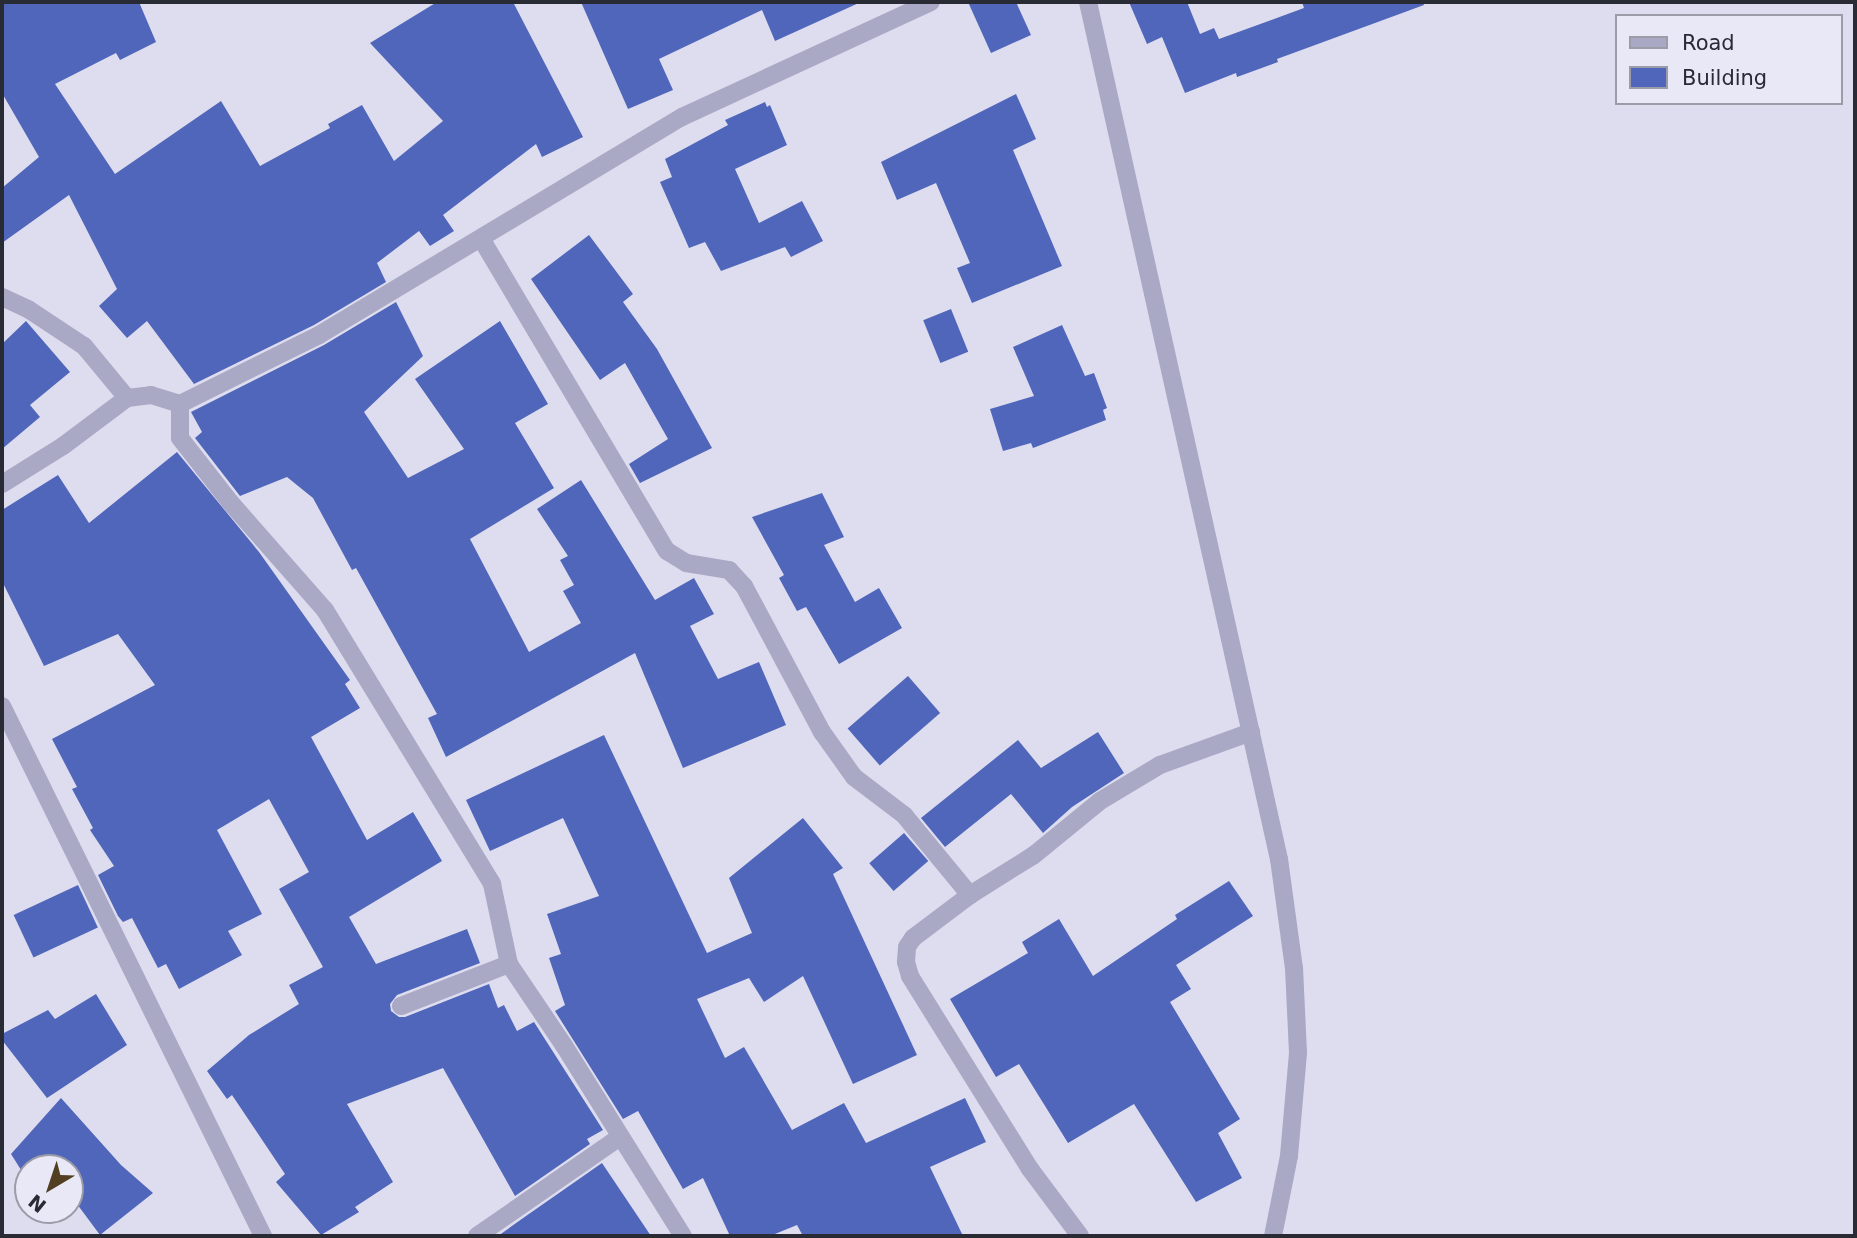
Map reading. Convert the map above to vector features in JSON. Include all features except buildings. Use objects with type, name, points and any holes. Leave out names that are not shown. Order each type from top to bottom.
[{"type":"street","points":[[2,484],[64,446],[127,398],[152,395],[180,404],[319,335],[482,240],[682,117],[931,2]]},
{"type":"street","points":[[1088,2],[1279,859],[1294,968],[1297,1041],[1289,1156],[1273,1236]]},
{"type":"street","points":[[482,240],[667,551],[686,563],[729,570],[744,586],[822,732],[854,777],[904,815],[970,895]]},
{"type":"street","points":[[2,297],[28,309],[83,346],[127,398]]},
{"type":"street","points":[[180,404],[180,438],[230,502],[325,610],[492,884],[509,964],[564,1044],[683,1236]]},
{"type":"street","points":[[2,706],[263,1236]]},
{"type":"street","points":[[1080,1236],[1030,1169],[908,969],[906,947],[913,937],[970,895],[1034,855],[1100,801],[1160,765],[1251,732]]},
{"type":"street","points":[[401,1006],[509,964]]},
{"type":"street","points":[[477,1236],[620,1137]]}]
